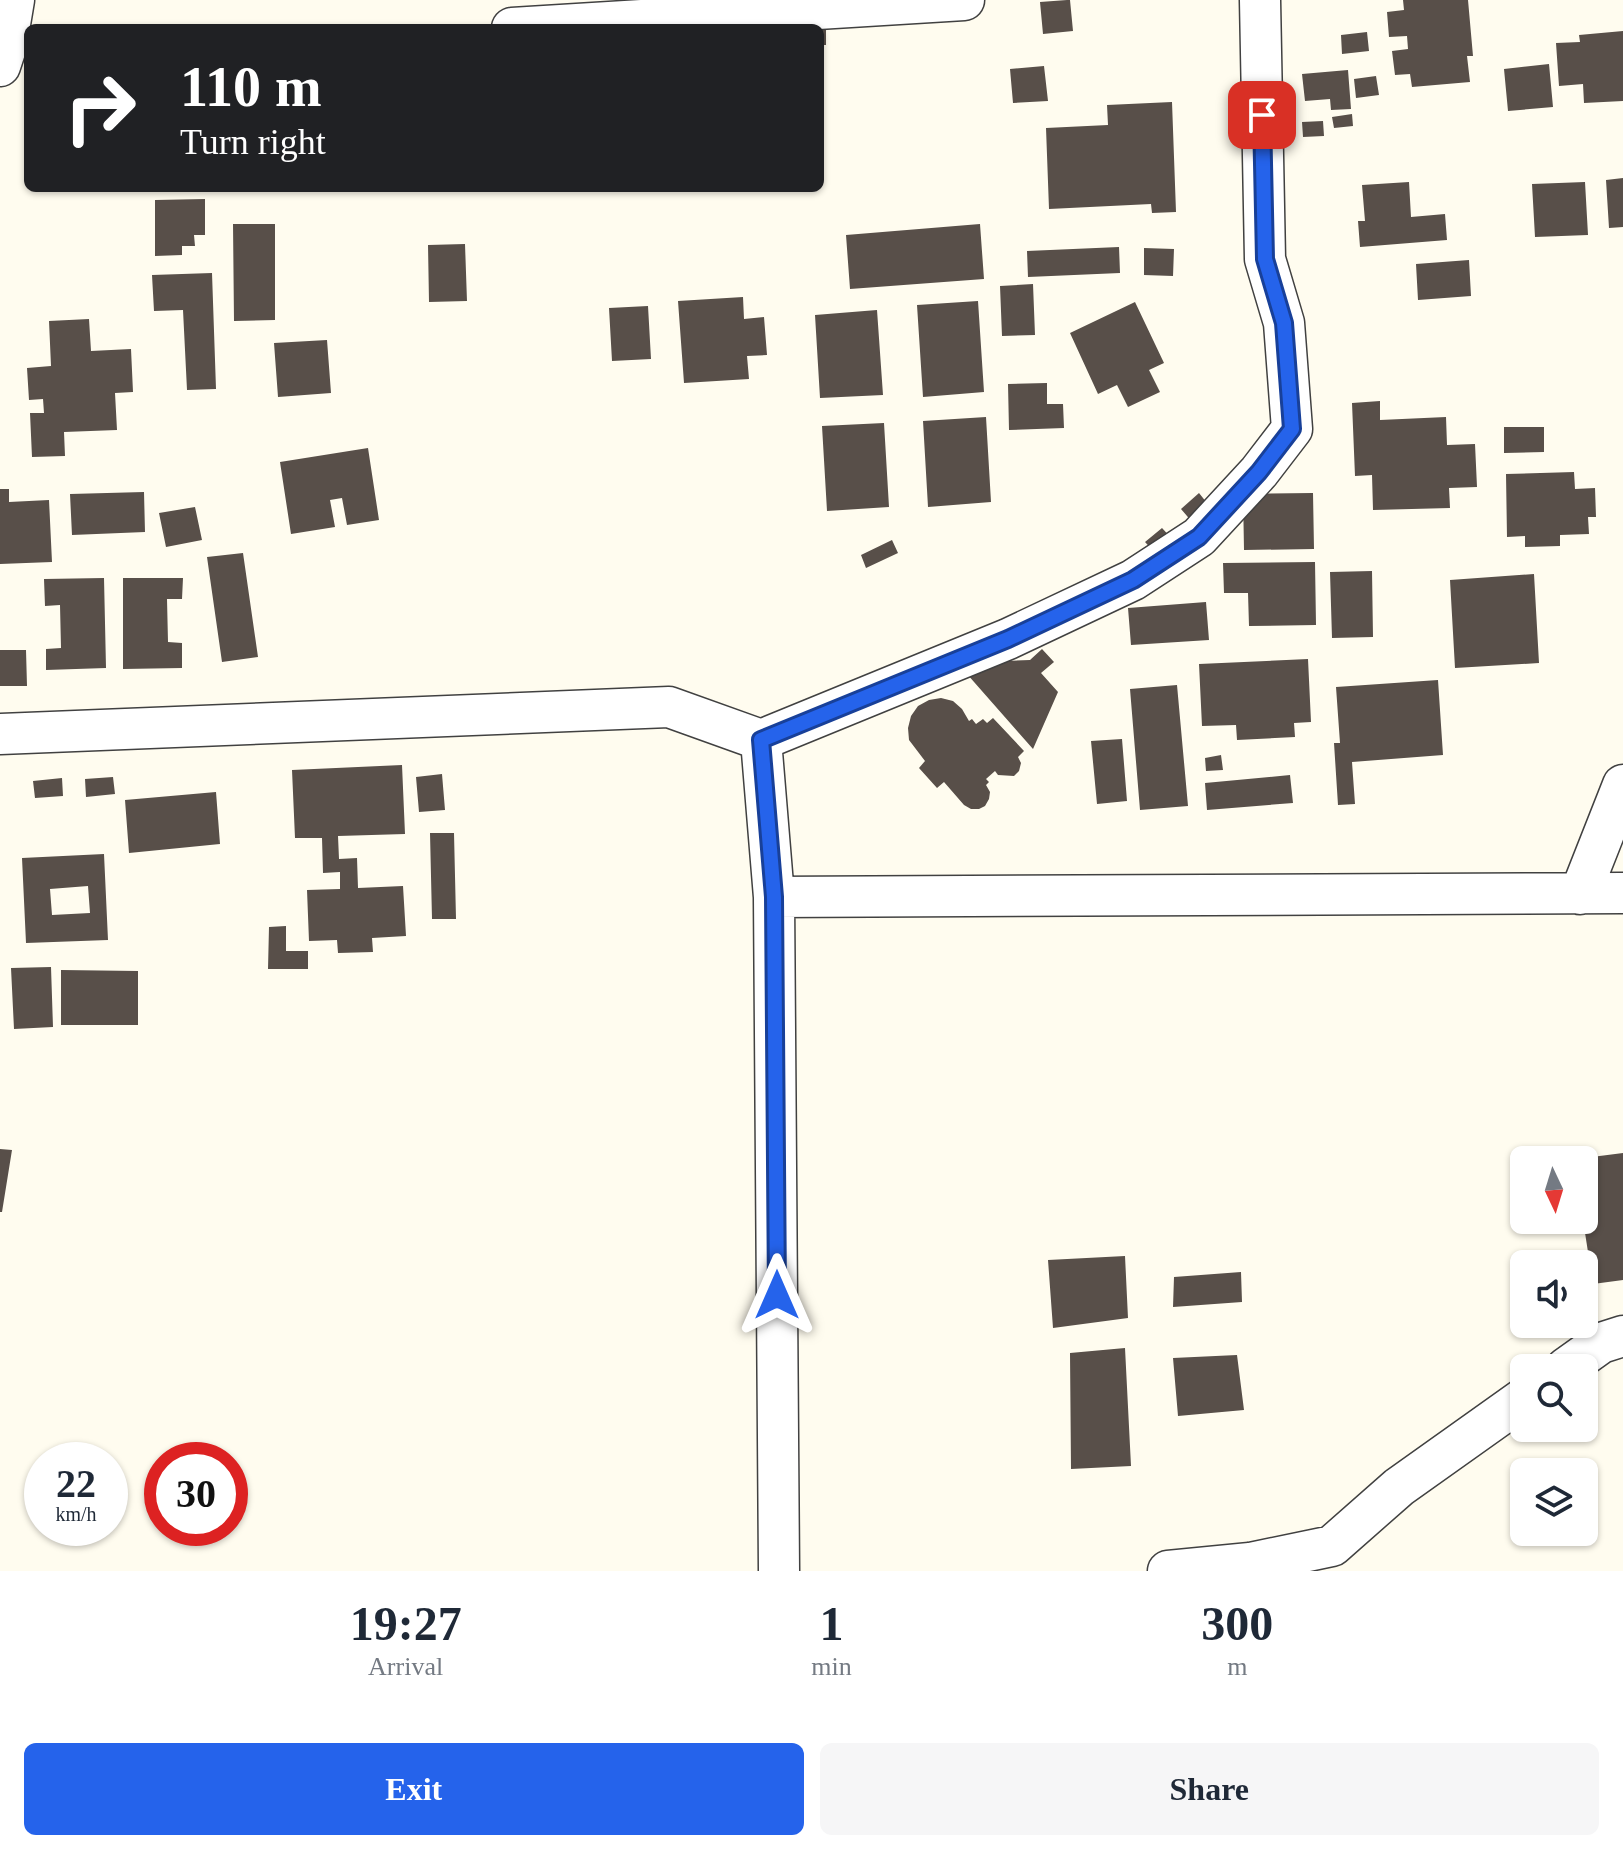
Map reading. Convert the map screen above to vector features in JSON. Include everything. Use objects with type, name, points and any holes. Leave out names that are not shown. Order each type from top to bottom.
[{"type":"street","points":[[11,54],[14,0]]},
{"type":"street","points":[[577,24],[964,0]]},
{"type":"street","points":[[0,734],[669,707],[761,740],[1008,639],[1133,580],[1199,537],[1259,472],[1292,429],[1284,323],[1265,259],[1260,0]]},
{"type":"street","points":[[761,740],[774,897],[779,1571]]},
{"type":"street","points":[[1580,894],[1623,785]]},
{"type":"street","points":[[774,897],[1623,893]]},
{"type":"street","points":[[1586,1354],[1601,1343],[1623,1336]]},
{"type":"street","points":[[1168,1571],[1250,1563],[1332,1546],[1399,1487],[1510,1408]]},
{"type":"building","points":[[1070,0],[1073,31],[1043,34],[1040,2]]},
{"type":"building","points":[[1403,0],[1468,0],[1473,56],[1467,56],[1470,82],[1412,87],[1410,74],[1395,75],[1392,51],[1408,49],[1407,36],[1389,37],[1387,12],[1404,10]]},
{"type":"building","points":[[826,23],[826,45],[824,45]]},
{"type":"building","points":[[1623,31],[1623,101],[1584,103],[1583,84],[1559,86],[1556,43],[1580,42],[1579,35]]},
{"type":"building","points":[[1367,32],[1369,51],[1342,54],[1341,35]]},
{"type":"building","points":[[1549,64],[1553,107],[1508,111],[1504,69]]},
{"type":"building","points":[[1044,66],[1048,101],[1013,103],[1010,69]]},
{"type":"building","points":[[1348,70],[1351,109],[1331,110],[1330,99],[1305,101],[1302,74]]},
{"type":"building","points":[[1376,76],[1379,95],[1356,98],[1354,79]]},
{"type":"building","points":[[1172,102],[1176,212],[1152,213],[1151,204],[1049,209],[1046,128],[1108,125],[1107,105]]},
{"type":"building","points":[[1352,114],[1353,126],[1334,128],[1332,117]]},
{"type":"building","points":[[1323,121],[1324,136],[1303,137],[1302,122]]},
{"type":"building","points":[[1623,178],[1623,227],[1609,228],[1606,180]]},
{"type":"building","points":[[1409,182],[1411,217],[1445,214],[1447,240],[1360,247],[1358,221],[1365,221],[1362,185]]},
{"type":"building","points":[[1585,182],[1588,235],[1535,237],[1532,184]]},
{"type":"building","points":[[205,199],[205,235],[194,235],[195,246],[182,246],[182,255],[155,256],[155,200]]},
{"type":"building","points":[[233,224],[275,224],[275,320],[234,321]]},
{"type":"building","points":[[980,224],[984,279],[850,289],[846,235]]},
{"type":"building","points":[[465,244],[467,301],[429,302],[428,245]]},
{"type":"building","points":[[1119,247],[1120,273],[1028,277],[1027,251]]},
{"type":"building","points":[[1144,248],[1174,249],[1173,276],[1144,275]]},
{"type":"building","points":[[1469,260],[1471,296],[1418,300],[1416,264]]},
{"type":"building","points":[[212,273],[216,389],[187,390],[183,310],[154,311],[152,275]]},
{"type":"building","points":[[1033,284],[1035,335],[1002,336],[1000,286]]},
{"type":"building","points":[[743,297],[744,319],[764,317],[767,355],[747,356],[749,379],[684,383],[678,301]]},
{"type":"building","points":[[978,301],[984,392],[923,397],[917,305]]},
{"type":"building","points":[[1135,302],[1164,363],[1149,370],[1160,392],[1128,407],[1117,385],[1098,394],[1070,333]]},
{"type":"building","points":[[648,306],[651,359],[612,361],[609,308]]},
{"type":"building","points":[[877,310],[883,395],[820,398],[815,315]]},
{"type":"building","points":[[89,319],[91,351],[131,349],[133,392],[115,393],[117,430],[64,432],[65,456],[32,457],[30,413],[44,413],[43,399],[29,400],[27,368],[51,366],[49,321]]},
{"type":"building","points":[[327,340],[331,393],[278,397],[274,343]]},
{"type":"building","points":[[1047,383],[1047,404],[1063,404],[1064,428],[1009,430],[1008,384]]},
{"type":"building","points":[[1380,401],[1380,420],[1446,417],[1447,445],[1475,444],[1477,487],[1449,488],[1450,508],[1373,510],[1372,475],[1355,476],[1352,403]]},
{"type":"building","points":[[986,417],[991,502],[928,507],[923,421]]},
{"type":"building","points":[[884,423],[889,507],[827,511],[822,426]]},
{"type":"building","points":[[1504,427],[1544,427],[1544,452],[1504,453]]},
{"type":"building","points":[[368,448],[379,520],[347,525],[342,498],[330,500],[335,527],[291,534],[280,462]]},
{"type":"building","points":[[1574,472],[1575,489],[1595,488],[1596,517],[1588,517],[1589,534],[1560,535],[1560,546],[1525,547],[1525,536],[1507,537],[1506,474]]},
{"type":"building","points":[[0,489],[9,489],[9,502],[49,500],[52,562],[0,564]]},
{"type":"building","points":[[144,492],[145,532],[72,535],[70,494]]},
{"type":"building","points":[[1199,493],[1211,508],[1193,523],[1181,509]]},
{"type":"building","points":[[1313,493],[1314,549],[1244,550],[1243,494]]},
{"type":"building","points":[[195,507],[202,540],[166,547],[159,513]]},
{"type":"building","points":[[1162,528],[1175,542],[1159,557],[1145,542]]},
{"type":"building","points":[[892,540],[898,553],[866,568],[861,555]]},
{"type":"building","points":[[243,553],[258,657],[222,662],[207,557]]},
{"type":"building","points":[[1315,562],[1316,625],[1249,626],[1248,593],[1224,593],[1223,563]]},
{"type":"building","points":[[1372,571],[1373,637],[1332,638],[1330,572]]},
{"type":"building","points":[[1534,574],[1539,663],[1455,668],[1450,580]]},
{"type":"building","points":[[104,578],[106,668],[46,670],[46,649],[61,648],[60,605],[45,606],[44,579]]},
{"type":"building","points":[[123,578],[183,578],[182,599],[167,599],[168,642],[182,643],[182,668],[123,669]]},
{"type":"building","points":[[1206,602],[1209,640],[1131,645],[1128,608]]},
{"type":"building","points":[[1042,649],[1054,662],[1041,673],[1058,692],[1033,749],[967,674],[981,662],[1030,660]]},
{"type":"building","points":[[0,650],[26,650],[27,686],[0,686]]},
{"type":"building","points":[[1308,659],[1311,722],[1294,723],[1295,737],[1237,740],[1236,725],[1202,726],[1199,664]]},
{"type":"building","points":[[1438,680],[1443,755],[1352,762],[1355,804],[1338,805],[1334,743],[1340,743],[1336,687]]},
{"type":"building","points":[[1177,685],[1188,806],[1140,810],[1130,689]]},
{"type":"building","points":[[941,698],[953,701],[969,721],[972,719],[976,724],[983,719],[987,723],[993,718],[1024,751],[1018,757],[1021,763],[1014,776],[998,775],[995,771],[986,779],[989,782],[986,785],[990,792],[989,799],[979,809],[964,805],[944,782],[937,788],[919,768],[925,761],[909,740],[911,716],[918,706]]},
{"type":"building","points":[[1122,739],[1127,801],[1097,804],[1091,741]]},
{"type":"building","points":[[1221,755],[1223,770],[1206,771],[1205,758]]},
{"type":"building","points":[[402,765],[405,834],[338,836],[339,859],[357,858],[358,888],[403,886],[406,936],[372,938],[373,952],[338,953],[337,940],[309,941],[307,890],[340,889],[340,872],[323,873],[322,838],[295,838],[292,770]]},
{"type":"building","points":[[442,774],[445,810],[419,812],[416,777]]},
{"type":"building","points":[[1290,775],[1293,803],[1207,810],[1205,783]]},
{"type":"building","points":[[113,777],[115,794],[86,797],[85,779]]},
{"type":"building","points":[[62,778],[63,796],[35,798],[33,781]]},
{"type":"building","points":[[216,792],[220,844],[129,853],[125,800]]},
{"type":"building","points":[[430,833],[454,833],[456,919],[432,919]]},
{"type":"building","points":[[104,854],[108,940],[26,943],[22,858]],"holes":[[[88,886],[90,913],[52,915],[50,889]]]},
{"type":"building","points":[[286,926],[286,951],[308,951],[308,969],[268,969],[269,927]]},
{"type":"building","points":[[51,967],[53,1027],[14,1029],[11,968]]},
{"type":"building","points":[[61,970],[138,971],[138,1025],[61,1025]]},
{"type":"building","points":[[0,1149],[12,1150],[2,1212],[0,1212]]},
{"type":"building","points":[[1623,1153],[1623,1280],[1598,1283],[1598,1250],[1588,1250],[1585,1234],[1598,1234],[1598,1156]]},
{"type":"building","points":[[1125,1256],[1128,1318],[1053,1328],[1048,1260]]},
{"type":"building","points":[[1241,1272],[1242,1302],[1173,1307],[1174,1277]]},
{"type":"building","points":[[1125,1348],[1131,1466],[1071,1469],[1070,1353]]},
{"type":"building","points":[[1237,1355],[1244,1410],[1178,1416],[1173,1358]]},
{"type":"route","points":[[777,1295],[774,897],[761,740],[1008,639],[1133,580],[1199,537],[1259,472],[1292,429],[1284,323],[1265,259],[1262,115]]}]
